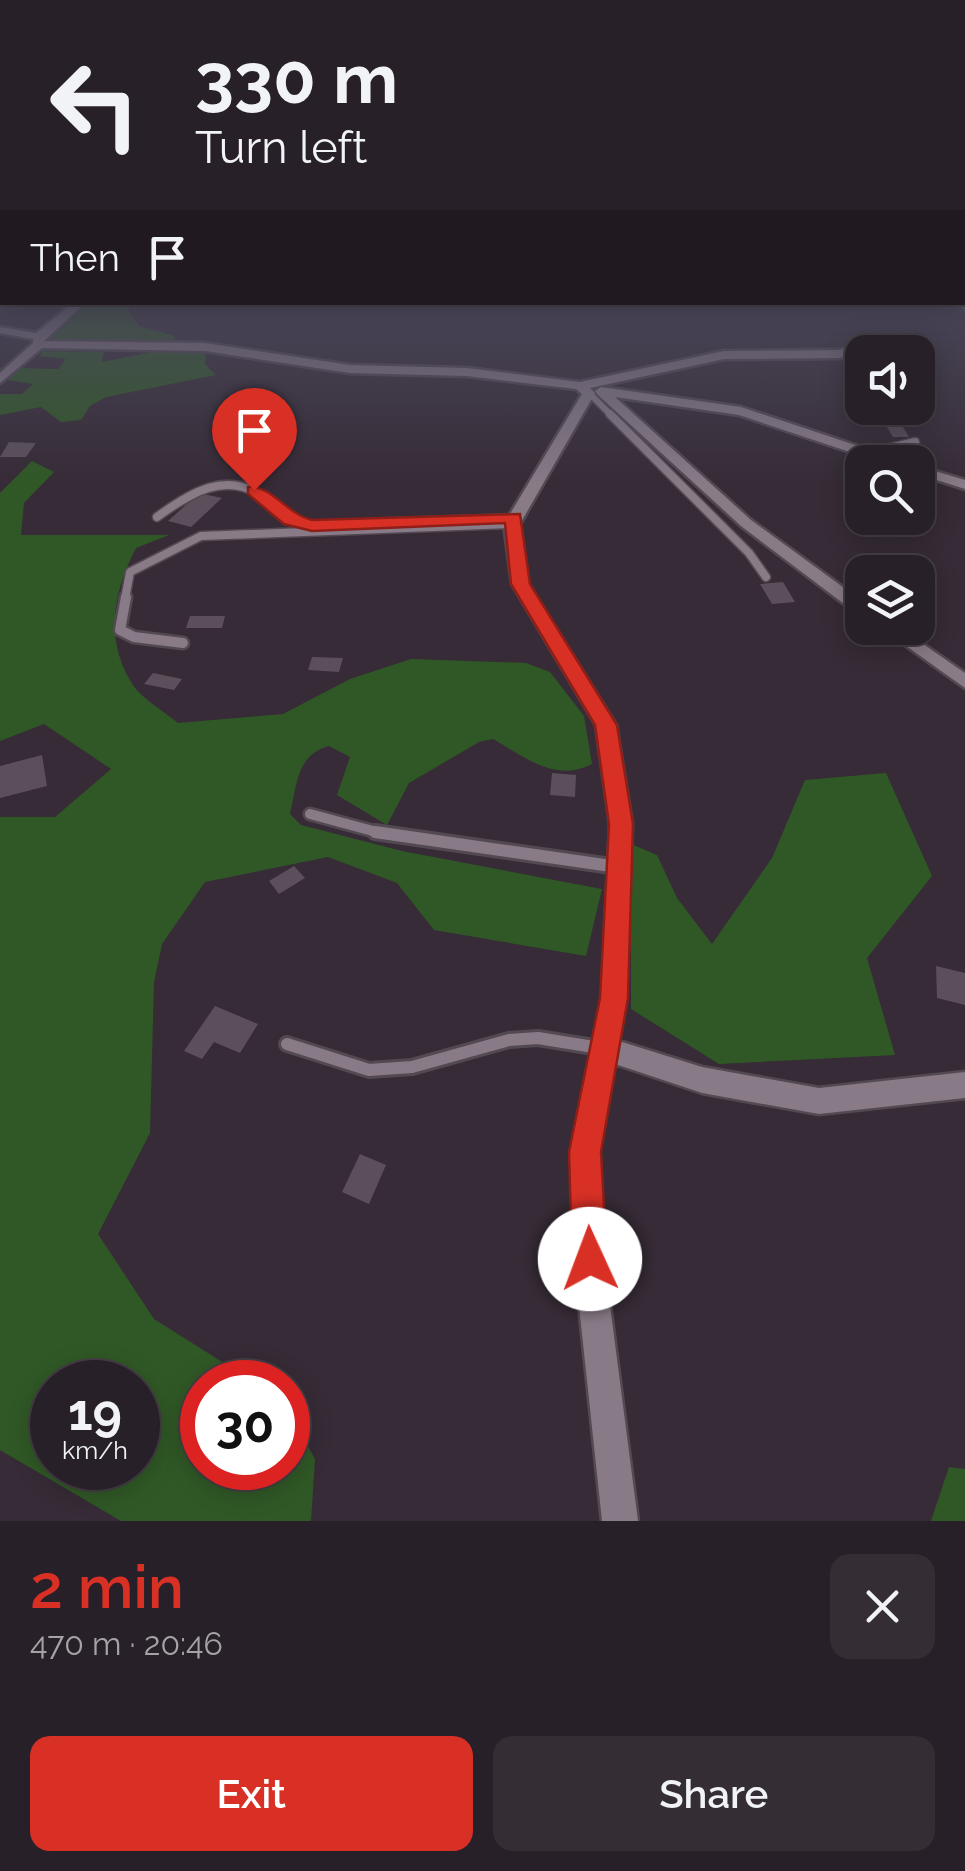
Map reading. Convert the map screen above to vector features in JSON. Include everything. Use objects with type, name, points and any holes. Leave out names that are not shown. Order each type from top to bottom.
[{"type":"street","points":[[0,379],[37,343]]},
{"type":"street","points":[[86,343],[205,348],[350,369],[467,372],[742,410],[845,447]]},
{"type":"street","points":[[620,1521],[590,1259],[585,1152],[614,998],[621,824],[606,725],[520,584],[513,521],[590,390],[724,355],[845,353]]},
{"type":"street","points":[[590,390],[746,523],[845,596]]},
{"type":"street","points":[[935,475],[965,485]]},
{"type":"street","points":[[913,645],[965,682]]},
{"type":"street","points":[[607,1049],[702,1080],[819,1101],[965,1085]]},
{"type":"lane","points":[[590,390],[749,553],[766,577]]},
{"type":"lane","points":[[908,445],[914,442]]},
{"type":"lane","points":[[157,517],[190,492],[222,484],[254,490],[290,521],[312,526],[513,521]]},
{"type":"lane","points":[[183,643],[134,637],[120,630],[130,572],[200,536],[513,521]]},
{"type":"lane","points":[[310,814],[386,835],[619,868]]},
{"type":"lane","points":[[287,1044],[370,1070],[412,1067],[508,1040],[538,1038],[607,1049]]},
{"type":"green space","points":[[58,343],[172,343],[172,343],[63,346]]},
{"type":"green space","points":[[162,350],[206,352],[205,364],[216,375],[106,397],[90,406],[81,420],[61,422],[41,407],[0,415],[0,394],[22,394],[33,384],[8,380],[19,368],[58,369],[66,359],[40,356],[42,351],[104,352],[102,362]]},
{"type":"green space","points":[[32,461],[54,472],[24,503],[21,535],[169,535],[136,548],[122,580],[115,631],[117,648],[135,688],[178,723],[283,714],[350,679],[411,659],[526,663],[550,672],[584,716],[592,764],[566,771],[553,769],[528,760],[493,739],[479,742],[409,783],[387,825],[337,795],[350,757],[329,746],[318,750],[304,764],[290,814],[301,825],[402,851],[602,889],[586,956],[434,930],[397,883],[328,857],[205,882],[162,944],[154,982],[150,1133],[98,1234],[154,1319],[219,1360],[180,1360],[180,1490],[310,1490],[310,1450],[315,1459],[311,1521],[121,1521],[68,1490],[160,1490],[160,1360],[30,1360],[30,1468],[0,1450],[0,817],[55,817],[111,769],[44,724],[0,741],[0,493]]},
{"type":"green space","points":[[886,773],[932,876],[867,958],[895,1055],[719,1064],[631,1009],[631,844],[657,855],[677,898],[712,944],[772,858],[805,780]]},
{"type":"green space","points":[[949,1467],[965,1469],[965,1521],[931,1521]]},
{"type":"building","points":[[886,425],[902,425],[909,437],[893,437]]},
{"type":"building","points":[[9,442],[36,443],[26,457],[0,457]]},
{"type":"building","points":[[199,493],[222,498],[191,527],[168,521]]},
{"type":"building","points":[[783,582],[795,602],[772,604],[760,584]]},
{"type":"building","points":[[190,616],[225,616],[222,628],[186,628]]},
{"type":"building","points":[[312,657],[343,658],[339,672],[308,670]]},
{"type":"building","points":[[153,673],[182,679],[174,690],[144,684]]},
{"type":"building","points":[[42,755],[47,786],[0,798],[0,766]]},
{"type":"building","points":[[552,773],[576,775],[575,797],[550,795]]},
{"type":"building","points":[[294,866],[305,878],[279,894],[269,881]]},
{"type":"building","points":[[936,966],[965,973],[965,1005],[937,998]]},
{"type":"building","points":[[215,1006],[258,1024],[240,1053],[214,1042],[202,1059],[184,1051]]},
{"type":"building","points":[[360,1154],[386,1165],[369,1204],[342,1192]]},
{"type":"route","points":[[254,490],[290,521],[312,526],[514,518],[520,584],[606,725],[621,824],[614,998],[585,1152],[590,1259]]}]
